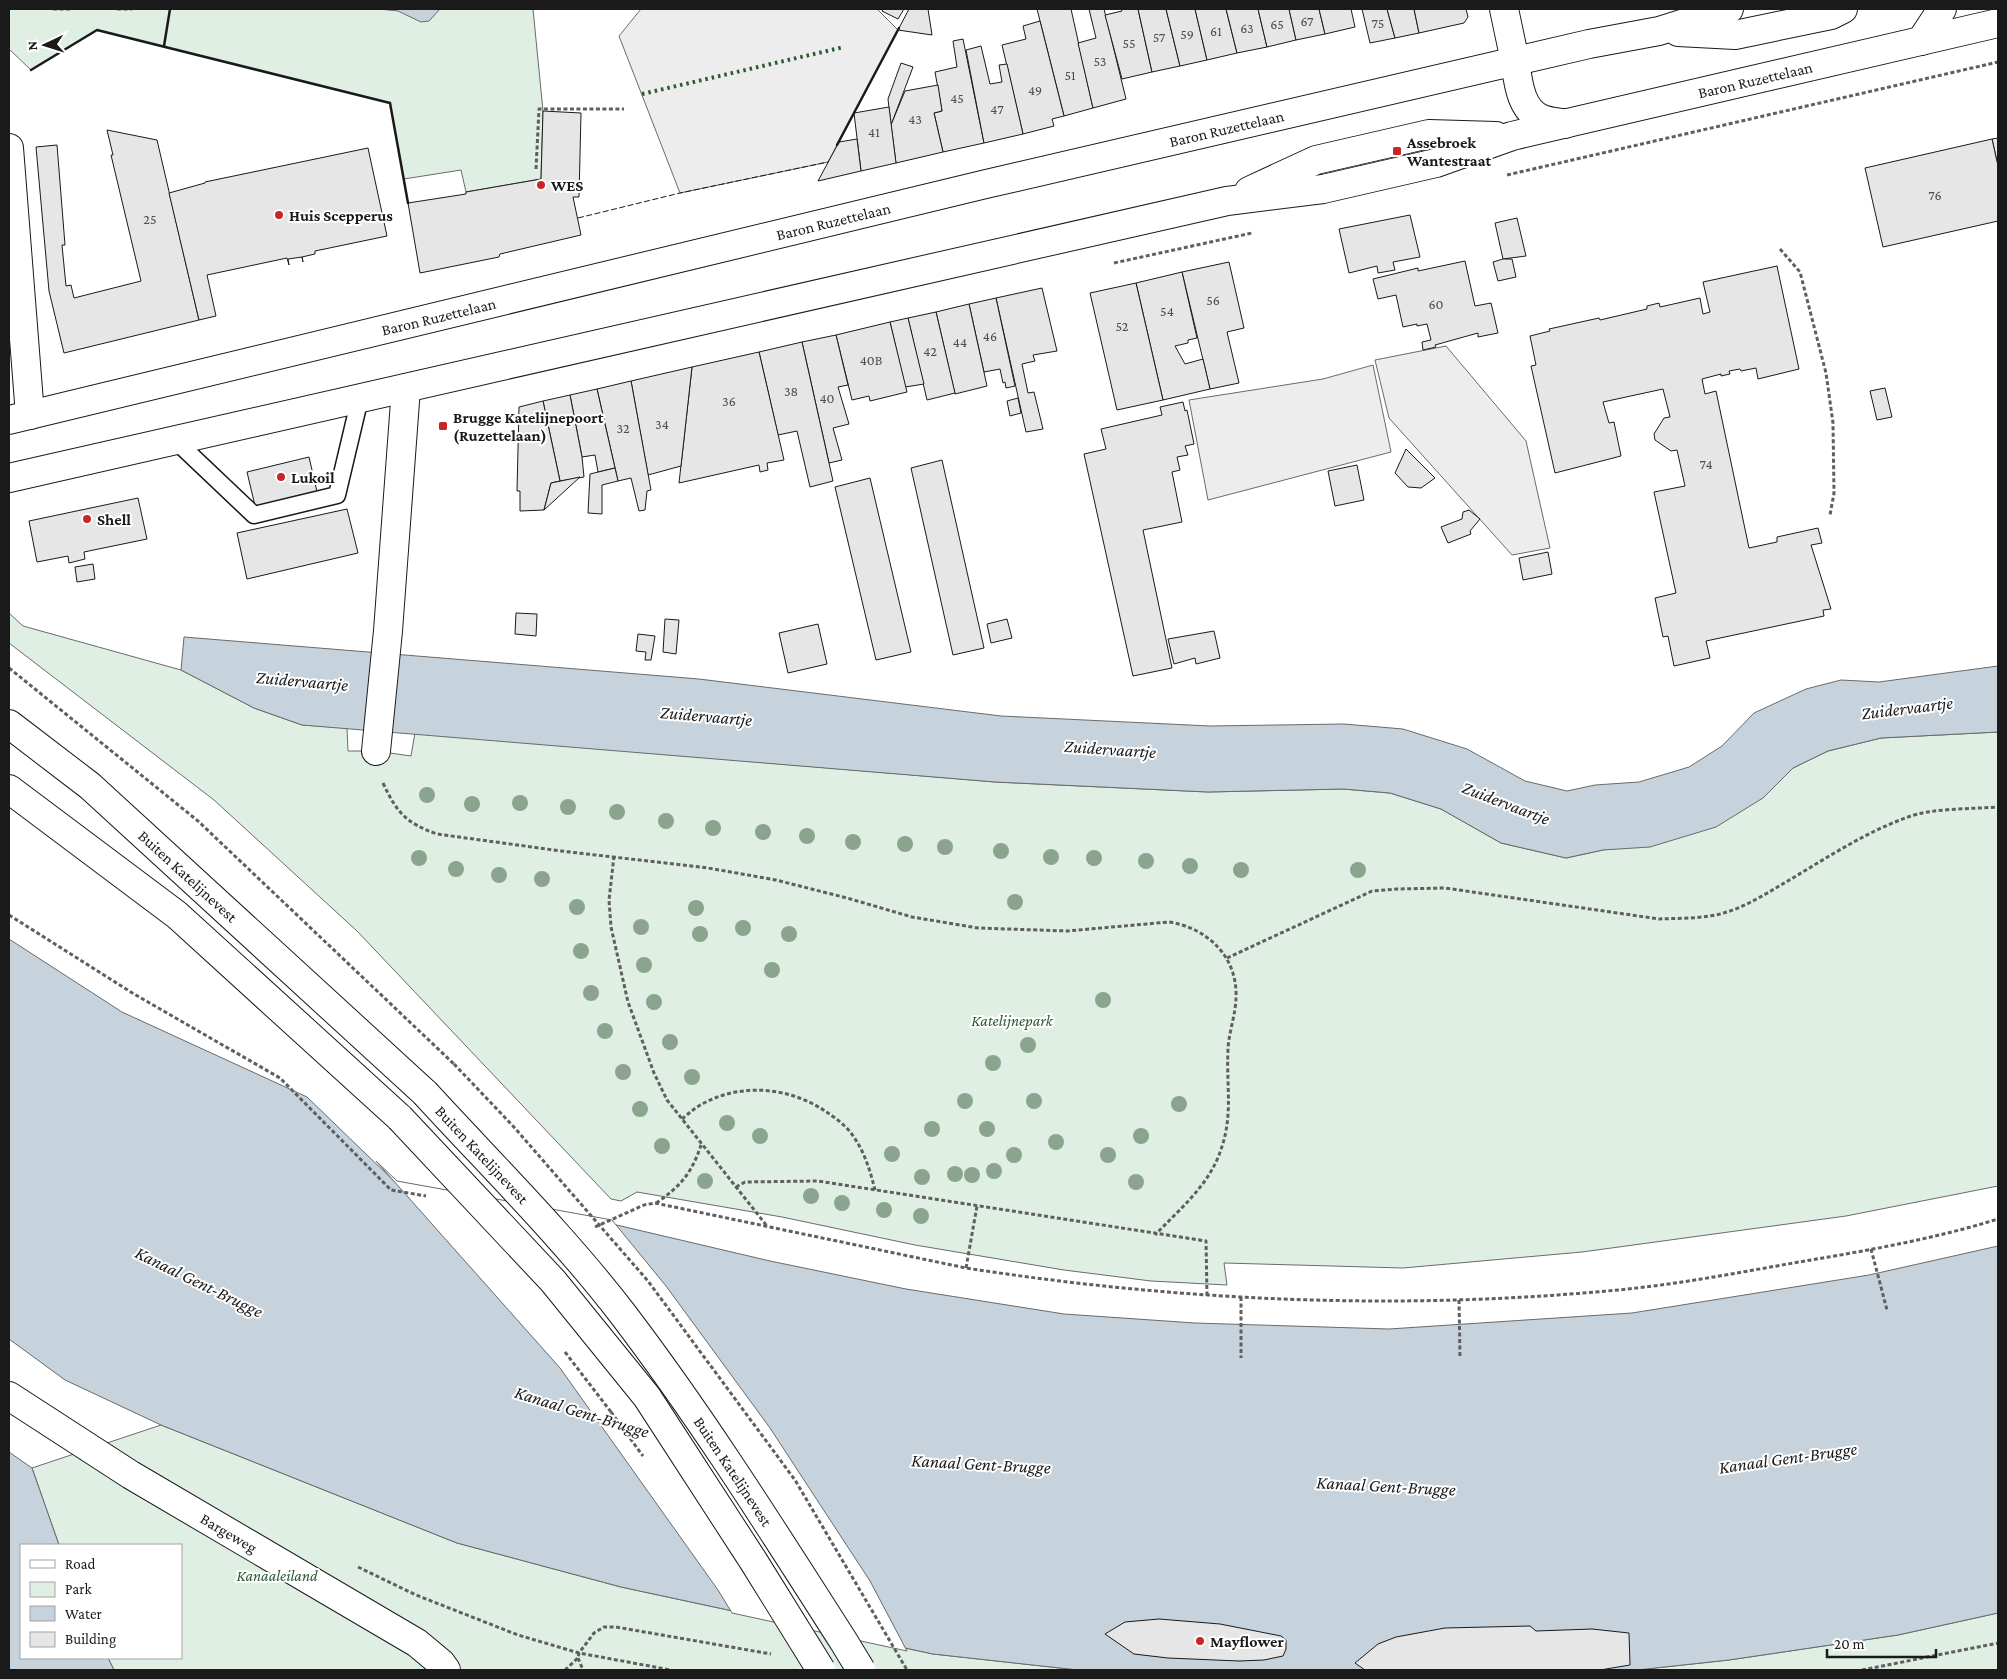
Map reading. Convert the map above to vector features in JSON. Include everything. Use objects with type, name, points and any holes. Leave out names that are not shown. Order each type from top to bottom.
[{"type":"main road","points":[[1504,9],[1519,88],[1529,110],[1542,119],[1565,124]]},
{"type":"main road","name":"Baron Ruzettelaan","points":[[20,418],[986,184],[1515,61],[1659,31],[1729,9]]},
{"type":"main road","name":"Baron Ruzettelaan","points":[[1659,31],[1735,35],[1831,15],[1844,9]]},
{"type":"main road","points":[[1921,41],[1942,9]]},
{"type":"main road","name":"Baron Ruzettelaan","points":[[9,478],[1227,201],[1316,160],[1429,134],[1512,136],[1998,23]]},
{"type":"main road","points":[[9,148],[20,418]]},
{"type":"main road","points":[[376,751],[388,631],[406,388]]},
{"type":"main road","name":"Buiten Katelijnevest","points":[[9,724],[90,786],[425,1093],[559,1238],[621,1312],[737,1474],[861,1670]]},
{"type":"main road","name":"Buiten Katelijnevest","points":[[9,789],[177,915],[400,1118],[553,1281],[647,1397],[754,1562],[821,1670]]},
{"type":"main road","name":"Bargeweg","points":[[9,1396],[131,1475],[417,1643],[441,1663],[446,1670]]},
{"type":"lane","points":[[175,440],[254,515],[337,496],[360,398]]},
{"type":"path","points":[[52,9],[70,9]]},
{"type":"path","points":[[117,9],[132,9]]},
{"type":"path","points":[[536,169],[539,109],[624,109]]},
{"type":"path","points":[[1780,248],[1800,272],[1826,373],[1833,423],[1834,492],[1830,515]]},
{"type":"path","points":[[9,668],[198,821],[454,1064]]},
{"type":"path","points":[[376,751],[382,782],[391,800],[402,815],[418,827],[437,834],[708,868],[776,880],[912,917],[978,928],[1067,931],[1097,930],[1169,922],[1183,924],[1202,933],[1227,958],[1236,978],[1236,998],[1228,1048],[1229,1119],[1224,1142],[1205,1181],[1192,1198],[1156,1234]]},
{"type":"path","points":[[1227,958],[1372,891],[1445,888],[1659,920],[1693,918],[1726,912],[1757,898],[1891,823],[1910,816],[1930,813],[1998,807]]},
{"type":"path","points":[[614,856],[609,900],[611,927],[628,1002],[662,1091],[701,1145],[768,1227]]},
{"type":"path","points":[[9,915],[134,994],[280,1078]]},
{"type":"path","points":[[682,1118],[703,1103],[744,1090],[785,1092],[803,1099],[835,1118],[850,1132],[867,1163],[875,1190]]},
{"type":"path","points":[[655,1203],[675,1190],[689,1173],[701,1145]]},
{"type":"path","points":[[736,1187],[745,1182],[818,1181],[1206,1241],[1207,1296]]},
{"type":"path","points":[[630,1210],[655,1203],[966,1268],[1107,1288],[1207,1296],[1371,1302],[1459,1300],[1629,1289],[1748,1272],[1871,1250],[1998,1220]]},
{"type":"path","points":[[966,1268],[977,1206]]},
{"type":"path","points":[[1871,1250],[1886,1310]]},
{"type":"path","points":[[1241,1297],[1241,1358]]},
{"type":"path","points":[[1459,1300],[1460,1357]]},
{"type":"path","points":[[561,1348],[646,1460]]},
{"type":"path","points":[[358,1567],[416,1595],[518,1635],[579,1653],[672,1670]]},
{"type":"path","points":[[583,1670],[578,1658],[579,1653],[594,1633],[604,1627],[616,1627],[773,1655]]},
{"type":"path","points":[[1862,1670],[1998,1643]]},
{"type":"path","points":[[565,1670],[578,1658]]},
{"type":"green space","points":[[9,9],[533,9],[543,111],[541,179],[466,192],[461,170],[404,179],[390,103],[97,30],[31,70],[9,49]]},
{"type":"green space","name":"Katelijnepark","points":[[9,613],[23,626],[181,670],[254,708],[302,725],[347,728],[348,751],[376,751],[411,756],[415,733],[995,782],[1208,792],[1343,789],[1390,793],[1441,809],[1501,843],[1566,858],[1603,850],[1763,798],[1793,768],[1828,751],[1881,738],[1998,732],[1998,1186],[1846,1216],[1582,1252],[1403,1268],[1224,1263],[1227,1285],[1151,1281],[1064,1270],[915,1245],[782,1217],[637,1192],[621,1201],[611,1199],[357,931],[214,800],[9,643]]},
{"type":"green space","name":"Kanaaleiland","points":[[161,1425],[457,1543],[621,1587],[933,1654],[1078,1670],[114,1670],[108,1659],[182,1659],[182,1544],[59,1544],[32,1468]]},
{"type":"green space","points":[[1998,1613],[1998,1670],[1637,1670],[1729,1660],[1898,1635]]},
{"type":"shaded area","points":[[641,9],[877,9],[898,30],[828,162],[680,193],[619,36]]},
{"type":"shaded area","points":[[1446,346],[1526,441],[1550,548],[1512,555],[1389,418],[1375,360]]},
{"type":"shaded area","points":[[1373,365],[1391,452],[1208,500],[1189,400],[1323,379]]},
{"type":"water","points":[[379,9],[440,9],[429,21],[421,22],[398,11]]},
{"type":"water","name":"Zuidervaartje","points":[[184,637],[699,679],[1001,716],[1210,726],[1344,724],[1403,729],[1467,749],[1525,781],[1567,791],[1595,785],[1639,782],[1689,767],[1722,746],[1754,713],[1806,689],[1841,680],[1879,682],[1998,666],[1998,732],[1881,738],[1828,751],[1793,768],[1763,798],[1716,827],[1650,847],[1603,850],[1566,858],[1501,843],[1441,809],[1390,793],[1343,789],[1208,792],[995,782],[302,725],[254,708],[181,670]]},
{"type":"water","name":"Kanaal Gent-Brugge","points":[[9,939],[122,1012],[307,1097],[396,1183],[574,1215],[770,1261],[906,1289],[1064,1314],[1195,1323],[1389,1329],[1632,1313],[1869,1275],[1998,1246],[1998,1613],[1898,1635],[1729,1660],[1637,1670],[1078,1670],[933,1654],[621,1587],[457,1543],[161,1425],[65,1380],[9,1339]]},
{"type":"water","points":[[9,1452],[32,1468],[59,1544],[20,1544],[20,1659],[108,1659],[114,1670],[9,1670]]},
{"type":"pier","points":[[376,1161],[397,1181],[612,1220],[666,1286],[770,1428],[870,1581],[907,1651],[732,1613],[718,1590],[560,1368]]},
{"type":"building","points":[[883,9],[904,9],[898,19],[882,11]]},
{"type":"building","points":[[909,9],[928,9],[932,35],[898,30]]},
{"type":"building","points":[[1037,9],[1071,9],[1093,108],[1064,116]]},
{"type":"building","points":[[1089,9],[1104,9],[1126,99],[1093,108],[1078,43],[1096,38]]},
{"type":"building","points":[[1121,9],[1138,9],[1152,72],[1122,79],[1105,15],[1122,11]]},
{"type":"building","points":[[1138,9],[1166,9],[1180,66],[1152,72]]},
{"type":"building","points":[[1166,9],[1195,9],[1207,60],[1180,66]]},
{"type":"building","points":[[1195,9],[1226,9],[1237,53],[1207,60]]},
{"type":"building","points":[[1226,9],[1258,9],[1267,47],[1237,53]]},
{"type":"building","points":[[1258,9],[1289,9],[1296,40],[1267,47]]},
{"type":"building","points":[[1289,9],[1319,9],[1325,34],[1296,40]]},
{"type":"building","points":[[1319,9],[1351,9],[1355,27],[1325,34]]},
{"type":"building","points":[[1362,9],[1387,9],[1395,38],[1370,43]]},
{"type":"building","points":[[1387,9],[1414,9],[1419,33],[1395,38]]},
{"type":"building","points":[[1414,9],[1466,9],[1468,17],[1464,23],[1419,33]]},
{"type":"building","points":[[1040,21],[1064,116],[1052,119],[1054,126],[1023,134],[1002,45],[1026,39],[1023,26]]},
{"type":"building","points":[[963,39],[984,143],[943,152],[934,113],[942,111],[935,72],[957,67],[953,41]]},
{"type":"building","points":[[981,46],[990,84],[1002,82],[999,65],[1007,64],[1023,134],[984,143],[966,50]]},
{"type":"building","points":[[901,63],[913,67],[891,125],[888,99]]},
{"type":"building","points":[[938,85],[942,111],[934,113],[943,152],[896,163],[891,125],[905,91]]},
{"type":"building","points":[[889,107],[896,163],[861,171],[854,113]]},
{"type":"building","name":"WES","points":[[543,111],[581,113],[579,197],[573,197],[581,235],[500,254],[499,257],[420,273],[408,203],[541,179]]},
{"type":"building","points":[[107,130],[157,140],[199,320],[64,353],[49,291],[36,147],[57,145],[65,245],[62,245],[66,286],[71,285],[74,298],[141,281],[111,155],[113,155]]},
{"type":"building","points":[[1998,138],[1998,166],[1992,139]]},
{"type":"building","points":[[857,139],[861,171],[818,181],[839,142]]},
{"type":"building","points":[[1992,139],[1998,166],[1998,221],[1883,247],[1865,168]]},
{"type":"building","name":"Huis Scepperus","points":[[368,148],[387,236],[315,251],[315,254],[288,259],[289,265],[287,258],[207,275],[216,316],[199,320],[169,193],[205,182]]},
{"type":"building","points":[[1410,215],[1420,257],[1393,262],[1395,270],[1378,273],[1377,266],[1349,273],[1339,229]]},
{"type":"building","points":[[1517,218],[1526,256],[1503,259],[1495,223]]},
{"type":"building","points":[[1512,259],[1516,277],[1498,281],[1493,262]]},
{"type":"building","points":[[1465,261],[1475,306],[1491,303],[1498,333],[1478,337],[1478,333],[1423,350],[1422,342],[1431,340],[1427,324],[1403,327],[1396,295],[1378,299],[1373,279],[1418,268],[1418,271]]},
{"type":"building","points":[[1229,262],[1244,328],[1227,332],[1239,383],[1210,389],[1182,272]]},
{"type":"building","points":[[1777,266],[1799,369],[1758,379],[1756,368],[1741,371],[1740,369],[1729,371],[1730,374],[1721,376],[1721,374],[1702,379],[1705,394],[1716,391],[1749,548],[1777,542],[1777,537],[1818,528],[1822,543],[1811,545],[1831,609],[1823,610],[1824,616],[1706,641],[1710,658],[1674,666],[1668,636],[1663,637],[1655,598],[1676,593],[1654,492],[1685,486],[1677,450],[1671,451],[1655,440],[1654,434],[1664,418],[1670,417],[1663,389],[1603,402],[1609,423],[1614,422],[1621,456],[1555,473],[1531,366],[1536,365],[1530,336],[1550,331],[1549,329],[1647,309],[1647,306],[1659,303],[1660,307],[1700,298],[1703,314],[1710,312],[1703,282]]},
{"type":"building","points":[[1182,272],[1197,338],[1188,340],[1188,343],[1175,346],[1185,364],[1203,359],[1210,389],[1163,400],[1136,283]]},
{"type":"building","points":[[1136,283],[1163,400],[1117,410],[1090,293]]},
{"type":"building","points":[[1042,288],[1057,351],[1033,355],[1035,361],[1022,364],[1028,393],[1034,392],[1043,429],[1026,432],[996,298]]},
{"type":"building","points":[[996,298],[1015,386],[1006,388],[1000,369],[984,372],[969,304]]},
{"type":"building","points":[[969,304],[987,386],[955,394],[936,312]]},
{"type":"building","points":[[936,312],[955,393],[927,400],[908,318]]},
{"type":"building","points":[[908,318],[924,384],[905,387],[890,322]]},
{"type":"building","points":[[890,322],[907,392],[870,401],[869,396],[852,400],[836,335]]},
{"type":"building","points":[[836,335],[848,385],[838,387],[849,424],[833,428],[842,460],[829,463],[802,342]]},
{"type":"building","points":[[802,342],[833,481],[810,487],[797,431],[778,435],[759,352]]},
{"type":"building","points":[[759,352],[784,460],[767,463],[768,470],[760,472],[759,465],[679,483],[692,367]]},
{"type":"building","points":[[692,367],[681,466],[648,475],[631,381]]},
{"type":"building","points":[[631,381],[651,490],[647,491],[645,510],[639,511],[631,478],[618,481],[597,389]]},
{"type":"building","points":[[1885,388],[1892,417],[1877,420],[1870,391]]},
{"type":"building","points":[[597,389],[615,468],[598,472],[595,455],[582,457],[570,395]]},
{"type":"building","points":[[570,395],[584,477],[560,481],[543,401]]},
{"type":"building","points":[[1018,398],[1021,413],[1010,416],[1007,401]]},
{"type":"building","points":[[543,401],[560,481],[551,483],[544,510],[520,511],[520,491],[517,491],[519,407]]},
{"type":"building","points":[[1183,402],[1185,411],[1187,410],[1194,444],[1185,446],[1188,455],[1177,457],[1180,470],[1172,472],[1182,522],[1143,530],[1172,668],[1133,676],[1084,454],[1106,449],[1101,429],[1162,415],[1160,407]]},
{"type":"building","points":[[1406,449],[1435,478],[1421,488],[1408,487],[1395,473]]},
{"type":"building","points":[[309,457],[318,496],[256,510],[247,472]]},
{"type":"building","points":[[942,460],[984,648],[953,655],[911,468]]},
{"type":"building","points":[[1357,465],[1364,500],[1335,506],[1328,471]]},
{"type":"building","points":[[615,468],[618,481],[602,485],[602,514],[588,513],[590,474]]},
{"type":"building","points":[[580,477],[544,510],[551,483]]},
{"type":"building","points":[[870,478],[911,652],[876,660],[835,487]]},
{"type":"building","points":[[138,498],[147,539],[84,552],[85,559],[69,563],[68,556],[37,562],[29,521]]},
{"type":"building","points":[[347,509],[358,553],[247,579],[237,533]]},
{"type":"building","points":[[1469,510],[1480,519],[1470,531],[1471,534],[1448,543],[1441,527],[1462,519],[1463,512]]},
{"type":"building","points":[[1548,552],[1552,574],[1523,580],[1519,558]]},
{"type":"building","points":[[93,564],[95,579],[77,582],[75,567]]},
{"type":"building","points":[[516,613],[537,614],[536,636],[515,634]]},
{"type":"building","points":[[665,619],[679,620],[676,654],[663,652]]},
{"type":"building","points":[[1007,619],[1012,638],[991,643],[987,624]]},
{"type":"building","points":[[818,624],[827,664],[788,673],[779,633]]},
{"type":"building","points":[[1214,631],[1220,658],[1196,664],[1195,658],[1174,664],[1168,639]]},
{"type":"building","points":[[638,634],[655,636],[651,660],[645,660],[646,652],[636,651]]},
{"type":"building","name":"Mayflower","points":[[1159,1619],[1220,1624],[1281,1636],[1286,1640],[1286,1649],[1283,1656],[1264,1660],[1239,1661],[1168,1658],[1134,1654],[1105,1634],[1125,1622]]},
{"type":"building","points":[[1530,1626],[1536,1631],[1592,1629],[1629,1633],[1630,1665],[1600,1670],[1365,1670],[1355,1663],[1378,1644],[1396,1637],[1445,1628]]},
{"type":"hedge","points":[[642,94],[844,47]]},
{"type":"fence","points":[[578,218],[680,193],[828,162]]},
{"type":"wall","points":[[164,46],[170,9]]},
{"type":"wall","points":[[837,145],[899,28]]},
{"type":"wall","points":[[31,70],[97,30],[390,103],[408,203]]},
{"type":"place","name":"Assebroek Wantestraat","points":[[1397,151]]},
{"type":"place","name":"WES","points":[[541,185]]},
{"type":"place","name":"Huis Scepperus","points":[[279,215]]},
{"type":"place","name":"Brugge Katelijnepoort (Ruzettelaan)","points":[[443,426]]},
{"type":"place","name":"Lukoil","points":[[281,477]]},
{"type":"place","name":"Shell","points":[[87,519]]},
{"type":"place","name":"Mayflower","points":[[1200,1641]]}]
